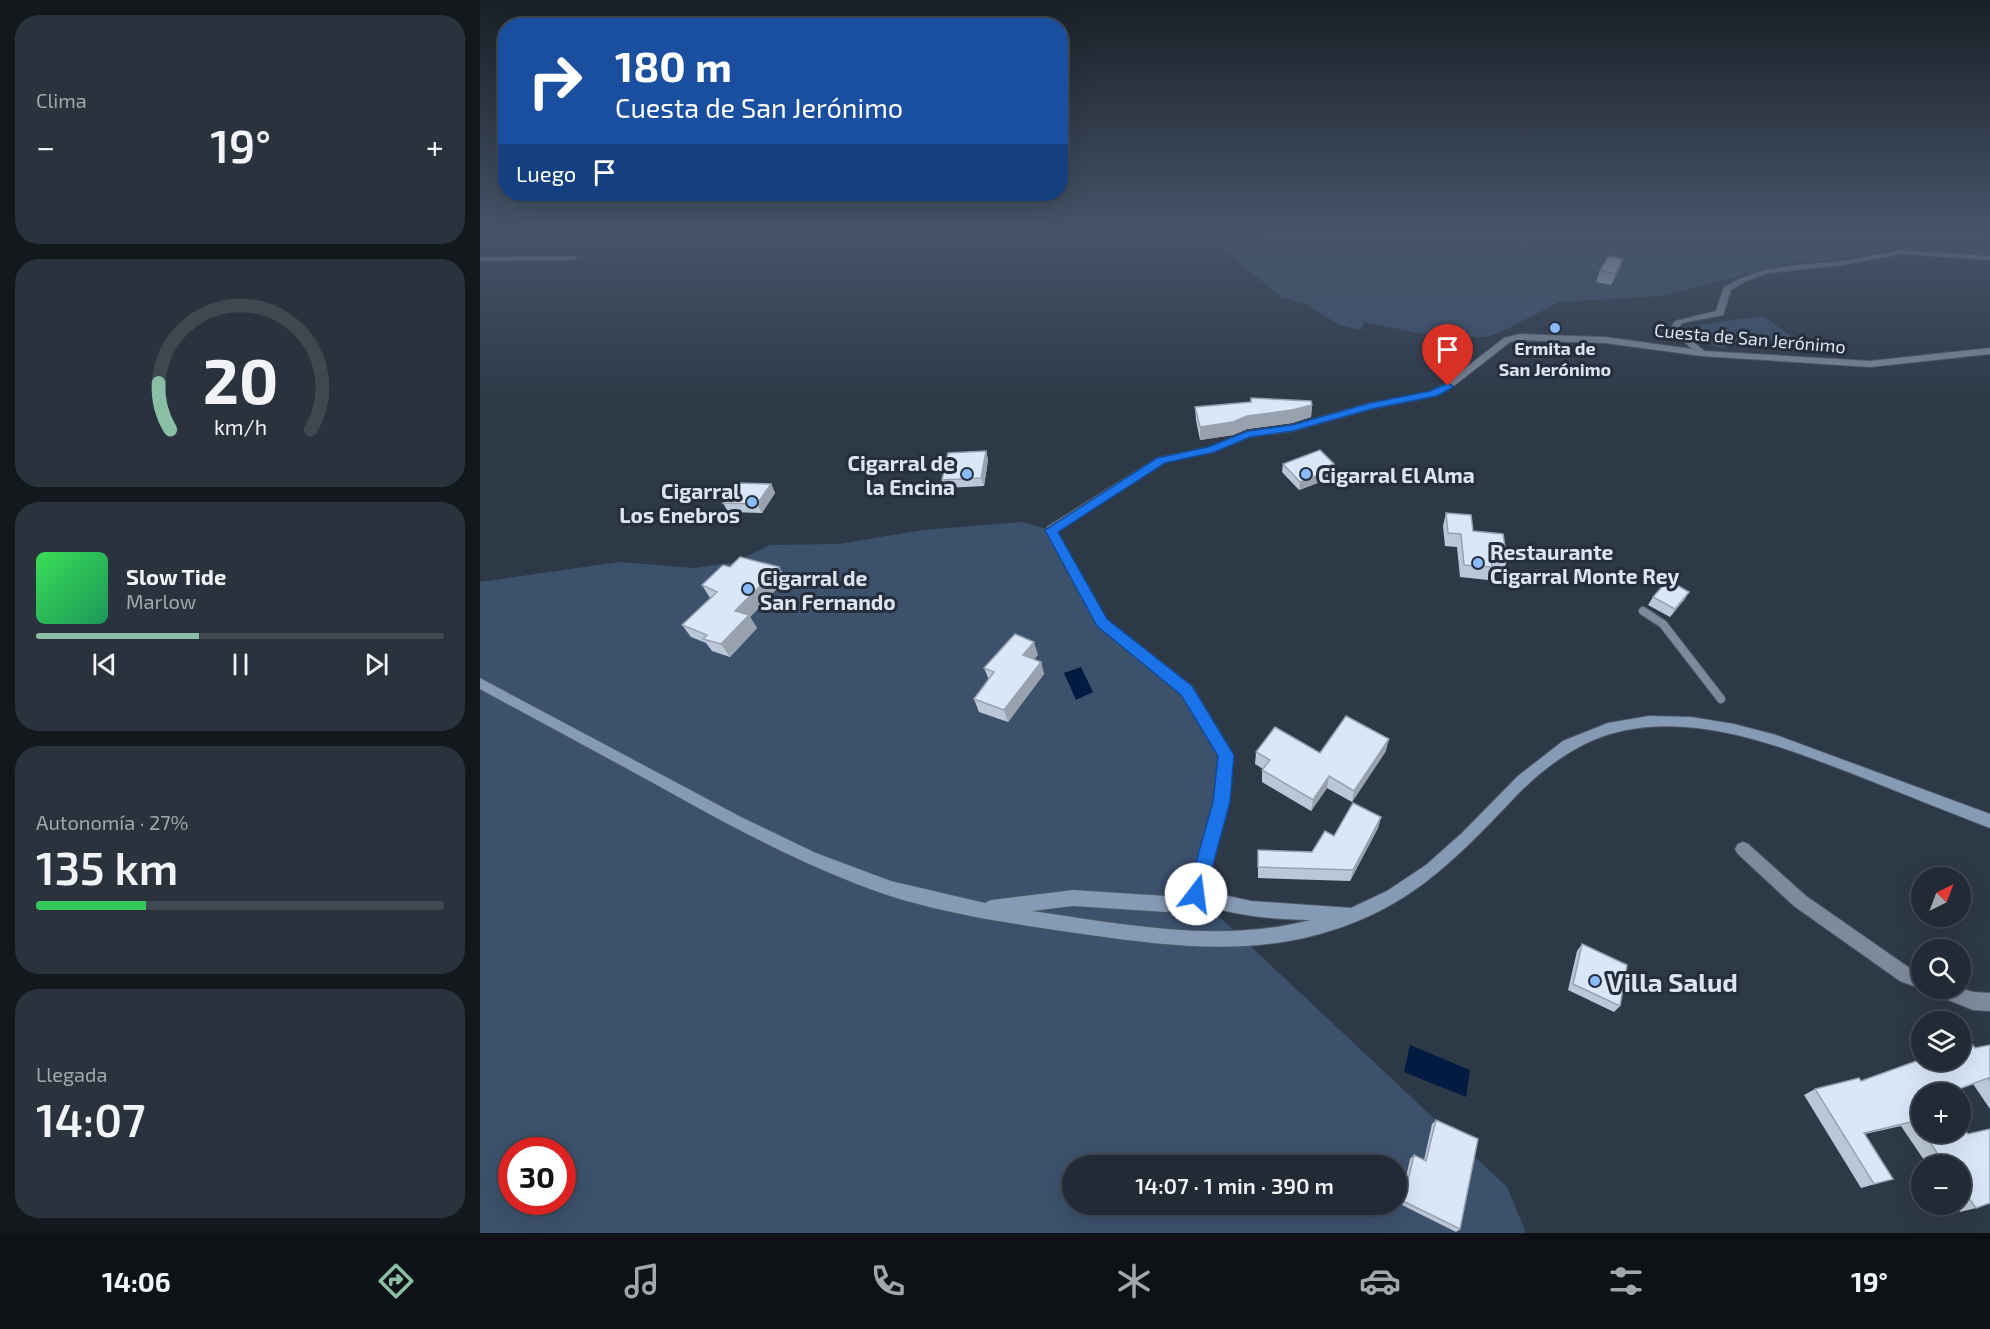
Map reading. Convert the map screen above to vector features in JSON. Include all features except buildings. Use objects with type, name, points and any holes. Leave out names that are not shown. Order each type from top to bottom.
[{"type":"main road","points":[[480,683],[754,832],[793,851],[866,880],[912,895],[978,910],[1136,934],[1208,939],[1265,937],[1306,929],[1356,915],[1414,885],[1443,862],[1532,771],[1550,758],[1596,733],[1621,726],[1654,722],[1686,722],[1719,724],[1749,731],[1815,753],[1990,820]]},
{"type":"main road","points":[[978,910],[1073,897],[1166,904],[1196,894],[1217,904],[1242,908],[1356,915]]},
{"type":"street","points":[[1702,354],[1674,328],[1679,321],[1720,313],[1728,289]]},
{"type":"street","name":"Cuesta de San Jerónimo","points":[[1196,894],[1222,802],[1226,755],[1187,690],[1102,622],[1051,530],[1161,460],[1211,450],[1248,434],[1293,428],[1370,406],[1433,394],[1448,386],[1507,340],[1549,337],[1605,340],[1702,354],[1870,364],[1990,351]]},
{"type":"street","points":[[1743,849],[1800,901],[1911,977]]},
{"type":"street","points":[[1968,999],[1990,1002]]},
{"type":"lane","points":[[1643,611],[1663,624],[1721,699]]},
{"type":"shaded area","points":[[1271,289],[1690,289],[1661,296],[1559,302],[1503,331],[1486,337],[1443,338],[1364,322],[1361,330],[1339,325],[1306,304],[1281,297]]},
{"type":"shaded area","points":[[1763,316],[1792,337],[1717,348],[1690,326]]},
{"type":"shaded area","points":[[1023,522],[1051,530],[1102,622],[1187,690],[1226,755],[1196,895],[1507,1187],[1526,1233],[480,1233],[480,582],[619,562],[695,568],[735,562],[770,545],[838,544],[922,530]]},
{"type":"shaded area","points":[[1081,667],[1093,692],[1076,700],[1064,673]]},
{"type":"shaded area","points":[[1410,1045],[1470,1070],[1466,1097],[1404,1072]]},
{"type":"place","name":"Ermita de San Jerónimo","points":[[1555,328]]},
{"type":"place","name":"Cigarral de la Encina","points":[[967,474]]},
{"type":"place","name":"Cigarral El Alma","points":[[1306,474]]},
{"type":"place","name":"Cigarral Los Enebros","points":[[752,502]]},
{"type":"place","name":"Restaurante Cigarral Monte Rey","points":[[1478,563]]},
{"type":"place","name":"Cigarral de San Fernando","points":[[748,589]]},
{"type":"place","name":"Villa Salud","points":[[1595,981]]},
{"type":"route","points":[[1196,894],[1222,802],[1226,755],[1187,690],[1102,622],[1051,530],[1161,460],[1211,450],[1248,434],[1293,428],[1370,406],[1414,399],[1433,394],[1448,386]]}]
